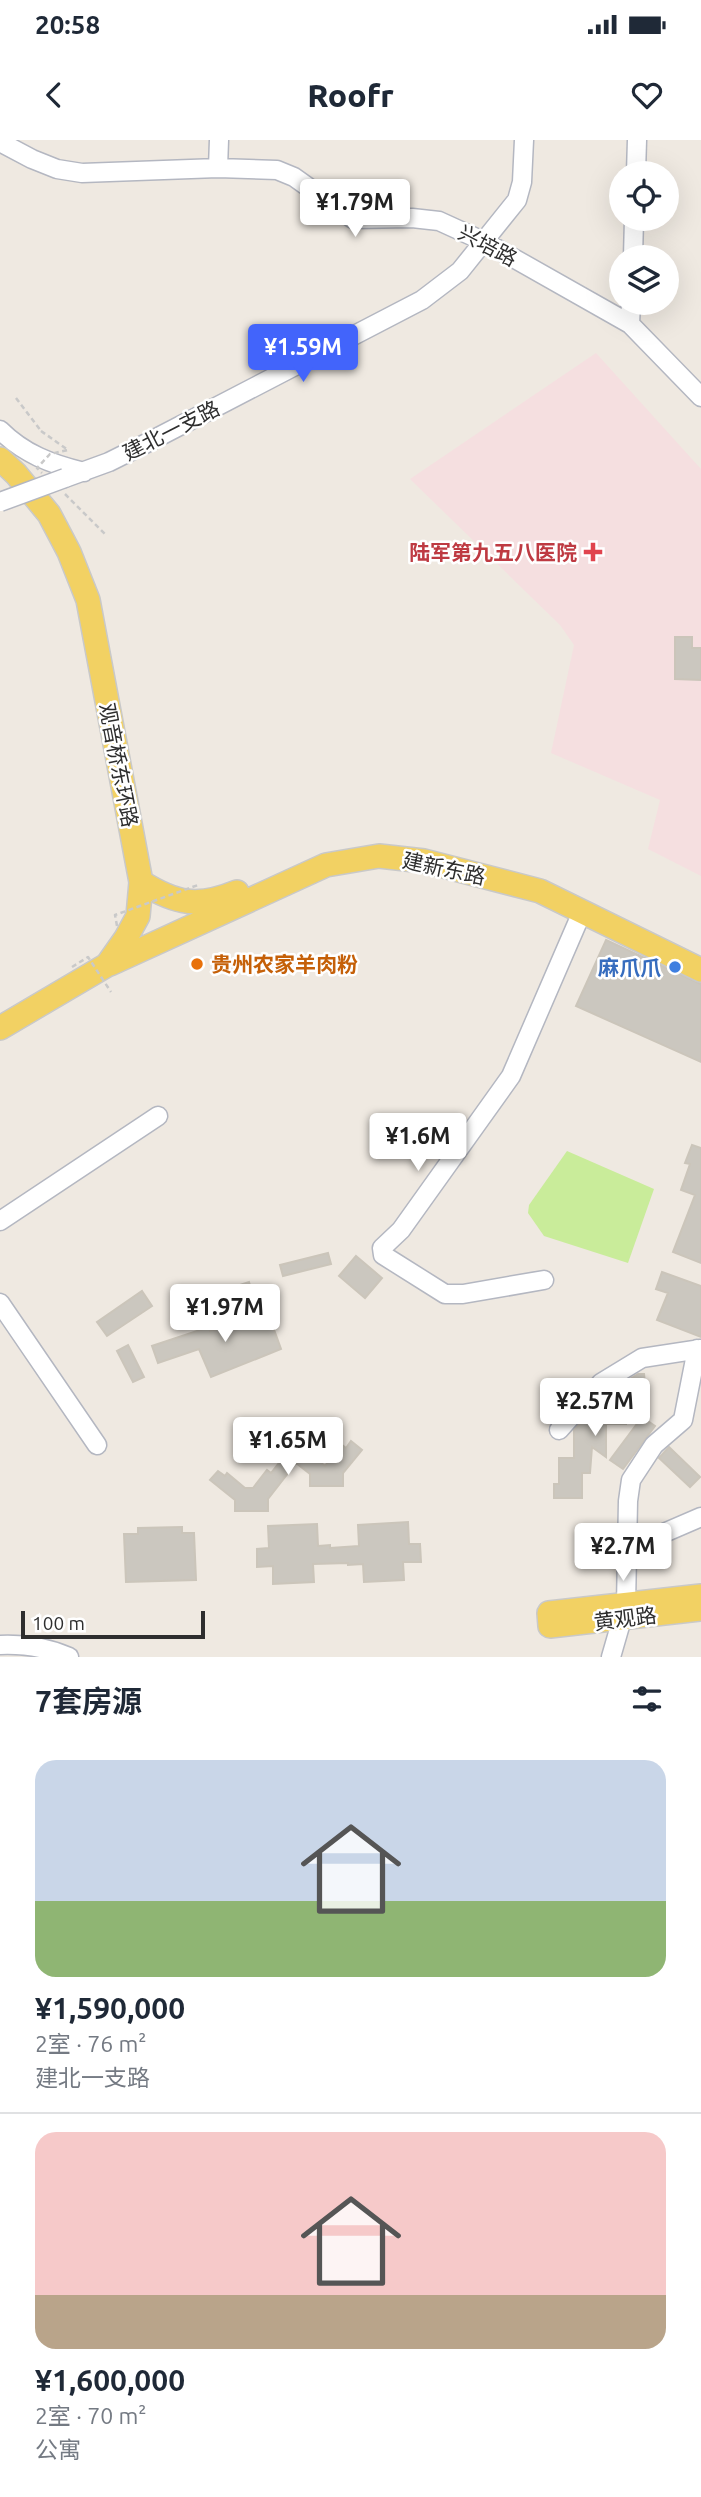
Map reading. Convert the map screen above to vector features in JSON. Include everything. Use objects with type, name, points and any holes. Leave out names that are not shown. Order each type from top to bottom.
[{"type":"main road","name":"观音桥东环路","points":[[0,459],[49,514],[69,552],[88,600],[141,882],[138,916],[107,965],[0,1028]]},
{"type":"main road","name":"建新东路","points":[[141,882],[171,899],[183,902],[207,901],[234,893],[323,850],[350,844],[404,842],[546,877],[701,953]]},
{"type":"main road","name":"建新东路","points":[[107,965],[326,865],[379,856],[424,861],[540,891],[701,970]]},
{"type":"main road","name":"黄观路","points":[[550,1620],[625,1611],[701,1596]]},
{"type":"main road","name":"黄观路","points":[[625,1611],[701,1609]]},
{"type":"street","points":[[219,140],[219,168]]},
{"type":"street","name":"建北一支路","points":[[0,502],[83,472],[139,447],[422,300],[460,271],[485,242],[520,193],[524,140]]},
{"type":"street","points":[[636,161],[637,140]]},
{"type":"street","name":"兴培路","points":[[0,142],[57,169],[82,173],[219,168],[277,170],[294,177],[353,219],[412,218],[439,221],[485,242],[630,324],[701,397]]},
{"type":"street","points":[[630,315],[630,324]]},
{"type":"street","points":[[0,430],[30,454],[51,464],[83,472]]},
{"type":"street","points":[[544,1280],[464,1294],[445,1294],[383,1255],[382,1248],[401,1230],[511,1076],[582,912]]},
{"type":"street","points":[[0,1221],[158,1116]]},
{"type":"street","points":[[0,1303],[97,1445]]},
{"type":"street","points":[[559,1430],[601,1383],[631,1364],[642,1359],[699,1349],[684,1420],[654,1445],[631,1480],[625,1611],[611,1657]]},
{"type":"street","points":[[629,1548],[701,1517]]},
{"type":"street","points":[[0,1645],[27,1644],[69,1657]]},
{"type":"path","points":[[16,398],[41,431],[68,450],[50,454],[37,468],[56,481],[107,536]]},
{"type":"path","points":[[117,926],[116,915],[198,885]]},
{"type":"path","points":[[72,967],[88,957],[111,992]]},
{"type":"shaded area","name":"陆军第九五八医院","points":[[596,353],[701,469],[701,876],[648,849],[660,800],[551,753],[574,645],[560,625],[410,479]]},
{"type":"green space","points":[[567,1151],[654,1189],[628,1263],[544,1236],[528,1213],[529,1205]]},
{"type":"building","points":[[675,637],[692,637],[692,648],[701,648],[701,680],[675,679]]},
{"type":"building","points":[[606,940],[701,984],[701,1062],[576,1006]]},
{"type":"building","points":[[692,1145],[701,1148],[701,1263],[673,1252],[695,1195],[681,1190],[690,1164],[685,1163]]},
{"type":"building","points":[[328,1253],[331,1264],[283,1276],[280,1265]]},
{"type":"building","points":[[356,1256],[382,1278],[365,1298],[339,1276]]},
{"type":"building","points":[[662,1272],[701,1286],[701,1337],[657,1320],[668,1293],[656,1289]]},
{"type":"building","points":[[249,1282],[254,1298],[211,1312],[206,1296]]},
{"type":"building","points":[[142,1291],[152,1306],[107,1336],[97,1322]]},
{"type":"building","points":[[268,1313],[281,1349],[211,1377],[199,1349],[158,1363],[152,1346],[209,1327],[210,1331]]},
{"type":"building","points":[[128,1345],[144,1377],[133,1382],[117,1351]]},
{"type":"building","points":[[644,1374],[647,1400],[618,1400],[626,1405],[626,1424],[606,1424],[606,1457],[592,1447],[590,1473],[582,1473],[582,1498],[554,1498],[554,1484],[559,1484],[559,1458],[574,1458],[574,1430],[593,1409],[613,1409],[613,1389],[622,1384],[630,1384],[630,1379]]},
{"type":"building","points":[[642,1417],[655,1426],[623,1469],[610,1460]]},
{"type":"building","points":[[351,1441],[362,1450],[343,1473],[343,1486],[310,1486],[310,1474],[296,1463],[268,1499],[268,1511],[235,1511],[235,1500],[210,1480],[218,1471],[225,1476],[227,1473],[245,1488],[253,1488],[267,1470],[271,1473],[293,1445],[300,1451],[303,1448],[325,1466],[342,1445],[346,1448]]},
{"type":"building","points":[[669,1447],[700,1477],[690,1487],[659,1458]]},
{"type":"building","points":[[408,1522],[409,1544],[420,1544],[421,1562],[403,1562],[404,1580],[364,1582],[363,1564],[313,1564],[314,1582],[273,1584],[273,1566],[257,1567],[257,1549],[269,1548],[268,1526],[317,1524],[318,1546],[330,1545],[330,1548],[359,1546],[358,1525]]},
{"type":"building","points":[[182,1527],[182,1533],[194,1533],[196,1580],[126,1582],[124,1534],[138,1534],[138,1528]]},
{"type":"place","name":"陆军第九五八医院","points":[[593,552]]},
{"type":"place","name":"贵州农家羊肉粉","points":[[197,964]]},
{"type":"place","name":"麻爪爪","points":[[675,967]]}]
